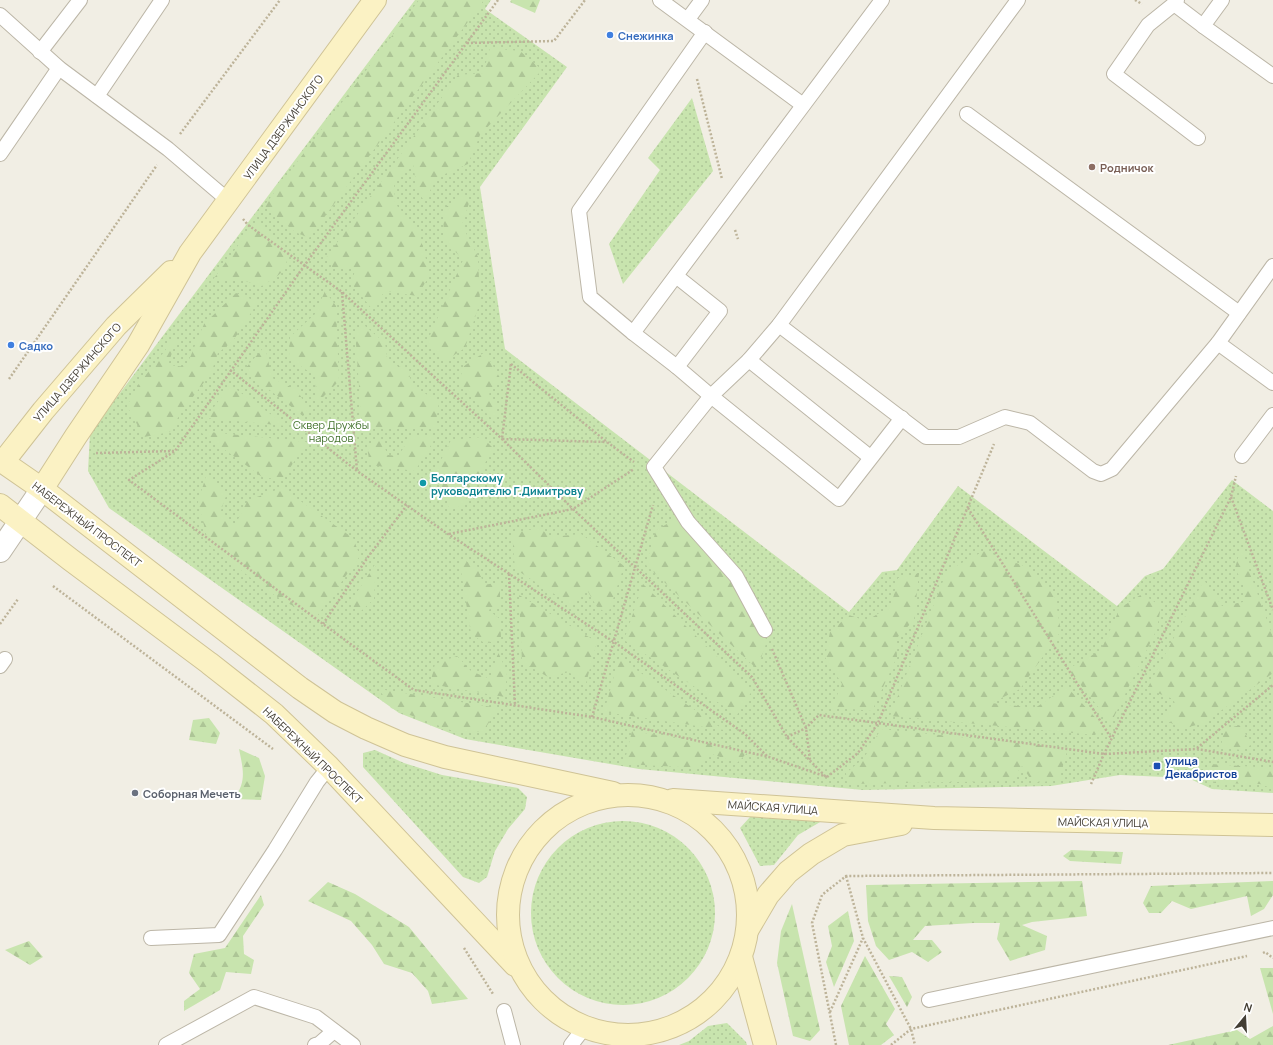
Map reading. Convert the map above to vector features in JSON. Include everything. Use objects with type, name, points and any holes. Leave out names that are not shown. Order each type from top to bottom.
[{"type":"main road","name":"УЛИЦА ДЗЕРЖИНСКОГО","points":[[42,489],[138,345],[190,253],[375,0]]},
{"type":"main road","name":"УЛИЦА ДЗЕРЖИНСКОГО","points":[[1,462],[116,326],[190,253]]},
{"type":"main road","name":"НАБЕРЕЖНЫЙ ПРОСПЕКТ","points":[[1,462],[42,489],[300,688],[335,712],[366,728],[405,745],[445,757],[622,795]]},
{"type":"main road","name":"НАБЕРЕЖНЫЙ ПРОСПЕКТ","points":[[0,505],[71,560],[209,662],[268,709],[329,767],[540,992]]},
{"type":"main road","points":[[584,1028],[626,1037],[663,1032],[696,1015],[718,995],[723,990],[741,957],[748,929],[746,895],[736,863],[717,834],[690,812],[659,799],[622,795],[589,801],[559,816],[534,838],[516,866],[507,898],[507,932],[515,958],[540,992],[603,1045]]},
{"type":"main road","name":"МАЙСКАЯ УЛИЦА","points":[[659,799],[934,818],[1273,825]]},
{"type":"main road","name":"МАЙСКАЯ УЛИЦА","points":[[748,929],[768,895],[788,872],[811,854],[843,835],[934,818]]},
{"type":"main road","points":[[741,957],[765,1045]]},
{"type":"street","points":[[0,551],[42,489]]},
{"type":"lane","points":[[40,52],[80,0]]},
{"type":"lane","points":[[96,96],[162,0]]},
{"type":"lane","points":[[660,0],[688,19],[803,105]]},
{"type":"lane","points":[[688,19],[702,0]]},
{"type":"lane","points":[[633,333],[882,0]]},
{"type":"lane","points":[[764,630],[736,576],[688,522],[654,467],[711,396],[749,360],[779,325],[1018,0]]},
{"type":"lane","points":[[1203,26],[1222,0]]},
{"type":"lane","points":[[1198,138],[1114,74],[1148,26],[1176,2],[1203,26],[1273,76]]},
{"type":"lane","points":[[0,15],[59,68],[168,149],[229,201]]},
{"type":"lane","points":[[705,32],[580,211],[590,297],[839,499],[870,457],[902,418]]},
{"type":"lane","points":[[0,154],[59,68]]},
{"type":"lane","points":[[967,114],[1239,313]]},
{"type":"lane","points":[[779,325],[926,437],[959,437],[1005,417],[1030,422],[1093,470],[1102,474],[1112,469],[1218,343],[1273,266]]},
{"type":"lane","points":[[676,276],[720,311],[677,367]]},
{"type":"lane","points":[[1218,343],[1273,383]]},
{"type":"lane","points":[[749,360],[870,457]]},
{"type":"lane","points":[[1242,456],[1273,415]]},
{"type":"lane","points":[[151,938],[219,935],[275,850],[317,782],[329,767]]},
{"type":"lane","points":[[929,1000],[1273,928]]},
{"type":"lane","points":[[173,1043],[254,997],[316,1017],[353,1045]]},
{"type":"lane","points":[[504,1011],[514,1045]]},
{"type":"lane","points":[[571,1045],[584,1028]]},
{"type":"lane","points":[[315,1045],[319,1044],[334,1031]]},
{"type":"path","points":[[9,379],[168,149],[280,0]]},
{"type":"path","points":[[498,0],[304,266],[230,370],[175,451],[129,480],[414,690],[592,718],[769,757],[827,777]]},
{"type":"path","points":[[467,43],[554,41],[585,0]]},
{"type":"path","points":[[691,52],[728,205],[738,239]]},
{"type":"path","points":[[229,201],[248,225],[342,292],[502,440],[573,509],[752,677],[787,737],[827,777]]},
{"type":"path","points":[[342,292],[357,471]]},
{"type":"path","points":[[448,534],[573,509],[638,466],[511,364],[502,440]]},
{"type":"path","points":[[230,370],[357,471],[448,534],[614,642],[745,734],[769,757]]},
{"type":"path","points":[[827,777],[858,753],[878,723],[1005,417]]},
{"type":"path","points":[[502,440],[607,442]]},
{"type":"path","points":[[96,453],[175,451]]},
{"type":"path","points":[[592,718],[657,492],[654,467]]},
{"type":"path","points":[[1091,784],[1104,754],[1230,497],[1273,610]]},
{"type":"path","points":[[323,624],[368,557],[407,505]]},
{"type":"path","points":[[968,507],[1112,738]]},
{"type":"path","points":[[509,574],[515,705]]},
{"type":"path","points":[[0,624],[18,599]]},
{"type":"path","points":[[764,630],[806,728],[810,760]]},
{"type":"path","points":[[1197,749],[1273,684]]},
{"type":"path","points":[[787,737],[806,728],[819,714],[1104,754],[1197,749],[1273,762]]},
{"type":"path","points":[[836,1045],[812,923],[822,895],[846,876],[1273,873]]},
{"type":"path","points":[[846,876],[863,938],[911,1029],[914,1045]]},
{"type":"path","points":[[830,1013],[863,938]]},
{"type":"path","points":[[1258,954],[1265,952],[1273,958]]},
{"type":"path","points":[[891,1045],[911,1029],[1250,956]]},
{"type":"green space","name":"Сквер Дружбы народов","points":[[415,0],[491,0],[485,9],[567,67],[480,187],[505,349],[849,612],[882,572],[897,570],[958,486],[1117,606],[1145,576],[1163,569],[1232,480],[1273,511],[1273,793],[1212,789],[1188,778],[1120,775],[1051,786],[863,790],[639,769],[465,739],[399,713],[109,508],[88,471],[90,433]]},
{"type":"green space","points":[[419,0],[484,0],[309,238],[295,232],[264,206]]},
{"type":"green space","points":[[511,0],[540,0],[535,13],[510,2]]},
{"type":"green space","points":[[490,48],[520,51],[542,70],[480,135],[468,164],[438,177],[424,201],[417,189],[413,164],[394,180],[395,203],[419,232],[430,275],[417,296],[385,291],[372,309],[352,284],[355,269],[333,268],[326,258],[458,75],[483,73]]},
{"type":"green space","points":[[692,98],[713,171],[623,284],[609,244],[660,170],[648,158]]},
{"type":"green space","points":[[463,195],[469,203],[462,225],[478,257],[480,302],[465,348],[445,361],[427,342],[463,260],[444,239],[443,209]]},
{"type":"green space","points":[[256,221],[288,254],[283,270],[262,286],[240,280],[212,281]]},
{"type":"green space","points":[[325,291],[336,306],[339,381],[317,403],[315,376],[289,358],[290,337],[315,314]]},
{"type":"green space","points":[[236,293],[258,302],[233,341],[218,353],[211,373],[180,414],[170,432],[144,437],[127,406],[138,385],[178,334],[168,365],[186,367],[204,324]]},
{"type":"green space","points":[[365,326],[385,343],[388,363],[407,369],[413,386],[439,402],[435,428],[362,429],[355,329]]},
{"type":"green space","points":[[265,346],[272,378],[297,390],[308,409],[303,416],[244,370]]},
{"type":"green space","points":[[485,352],[500,378],[489,394],[497,409],[495,422],[458,384],[464,366]]},
{"type":"green space","points":[[230,385],[287,426],[206,418]]},
{"type":"green space","points":[[199,431],[307,442],[282,480],[262,477]]},
{"type":"green space","points":[[379,435],[388,455],[399,456],[409,437],[436,437],[415,471],[370,465],[367,447]]},
{"type":"green space","points":[[482,437],[493,448],[463,505],[449,511],[445,489],[432,478],[451,440]]},
{"type":"green space","points":[[206,476],[227,493],[220,513],[234,527],[248,500],[282,488],[353,538],[360,556],[315,619],[266,590],[209,545],[198,502]]},
{"type":"green space","points":[[676,519],[702,546],[738,589],[767,641],[757,669],[646,565],[656,530]]},
{"type":"green space","points":[[540,528],[551,537],[581,534],[624,566],[608,614],[597,607],[587,590],[570,604],[515,569],[512,533]]},
{"type":"green space","points":[[1241,548],[1273,637],[1273,673],[1204,723],[1181,729],[1163,718],[1176,706],[1173,699],[1147,689],[1204,580],[1222,606],[1243,602],[1244,586],[1235,568]]},
{"type":"green space","points":[[984,551],[1027,567],[1054,593],[1061,631],[1020,689],[991,703],[1035,708],[1067,687],[1103,726],[1095,735],[890,716],[947,571]]},
{"type":"green space","points":[[459,558],[477,566],[484,585],[500,582],[500,606],[488,610],[500,619],[501,637],[486,644],[471,634]]},
{"type":"green space","points":[[376,563],[374,599],[359,613],[350,603]]},
{"type":"green space","points":[[919,573],[914,620],[896,639],[897,657],[872,711],[832,707],[842,684],[825,657],[830,632],[849,615],[866,621],[891,606],[898,578]]},
{"type":"green space","points":[[643,584],[752,691],[737,715],[624,640]]},
{"type":"green space","points":[[1142,594],[1161,606],[1157,629],[1111,723],[1068,669],[1101,650],[1120,608]]},
{"type":"green space","points":[[519,595],[597,642],[585,687],[569,672],[548,677],[522,662]]},
{"type":"green space","points":[[498,652],[507,672],[505,697],[430,684],[435,664],[457,656],[471,671],[490,679]]},
{"type":"green space","points":[[619,658],[724,730],[604,712]]},
{"type":"green space","points":[[379,689],[498,708],[483,732],[453,731],[391,708]]},
{"type":"green space","points":[[209,718],[220,733],[216,744],[189,740],[193,720]]},
{"type":"green space","points":[[1241,725],[1251,745],[1241,750],[1221,747],[1224,729]]},
{"type":"green space","points":[[881,729],[1068,748],[1059,780],[1033,783],[1022,766],[1011,781],[847,784],[846,773],[864,758]]},
{"type":"green space","points":[[632,731],[750,750],[737,763],[709,753],[699,768],[624,764]]},
{"type":"green space","points":[[239,749],[259,758],[265,776],[261,800],[234,799],[241,786],[243,775]]},
{"type":"green space","points":[[375,750],[404,763],[442,775],[518,788],[527,797],[525,809],[508,829],[495,851],[487,877],[479,883],[463,877],[363,767],[363,753]]},
{"type":"green space","points":[[1210,764],[1273,768],[1273,789],[1260,784],[1215,783],[1204,772]]},
{"type":"green space","points":[[750,817],[827,818],[798,835],[774,865],[760,866],[740,828]]},
{"type":"green space","points":[[623,821],[641,823],[658,828],[674,837],[688,848],[699,862],[708,878],[713,895],[715,913],[713,931],[708,948],[699,964],[688,978],[674,989],[658,998],[641,1003],[623,1005],[605,1003],[588,998],[572,989],[558,978],[547,964],[538,948],[533,931],[531,913],[533,895],[538,878],[547,862],[558,848],[572,837],[588,828],[605,823]]},
{"type":"green space","points":[[1071,850],[1123,852],[1121,864],[1070,861],[1063,856]]},
{"type":"green space","points":[[1082,881],[1087,916],[1032,922],[1022,925],[1047,936],[1045,950],[1010,961],[997,939],[1000,923],[925,926],[913,940],[932,940],[942,952],[928,962],[912,952],[889,960],[876,946],[868,921],[866,885]]},
{"type":"green space","points":[[1273,881],[1273,895],[1264,909],[1251,916],[1247,896],[1191,909],[1172,901],[1161,913],[1149,913],[1143,903],[1151,886]]},
{"type":"green space","points":[[328,882],[355,894],[409,927],[468,999],[432,1004],[428,991],[412,973],[384,964],[372,945],[351,921],[308,901]]},
{"type":"green space","points":[[261,895],[264,905],[243,936],[244,954],[254,960],[251,974],[226,972],[220,990],[184,1011],[184,1001],[200,989],[189,973],[194,954],[225,948]]},
{"type":"green space","points":[[792,904],[820,1030],[810,1041],[793,1036],[777,963],[781,931]]},
{"type":"green space","points":[[848,911],[854,941],[834,987],[826,962],[832,946],[828,926]]},
{"type":"green space","points":[[29,941],[43,957],[30,965],[5,950]]},
{"type":"green space","points":[[865,956],[895,1009],[886,1024],[894,1035],[881,1045],[849,1045],[841,1006]]},
{"type":"green space","points":[[1260,968],[1273,968],[1273,1014]]},
{"type":"green space","points":[[889,976],[902,977],[912,997],[907,1007]]},
{"type":"green space","points":[[727,1023],[746,1042],[747,1045],[679,1045],[689,1041],[708,1026]]},
{"type":"green space","points":[[1273,1026],[1273,1045],[1168,1045],[1237,1030],[1250,1039]]},
{"type":"place","name":"Снежинка","points":[[610,35]]},
{"type":"place","name":"Родничок","points":[[1092,167]]},
{"type":"place","name":"Садко","points":[[11,345]]},
{"type":"place","name":"Болгарскому руководителю Г.Димитрову","points":[[423,483]]},
{"type":"place","name":"улица Декабристов","points":[[1157,766]]},
{"type":"place","name":"Соборная Мечеть","points":[[135,793]]}]
